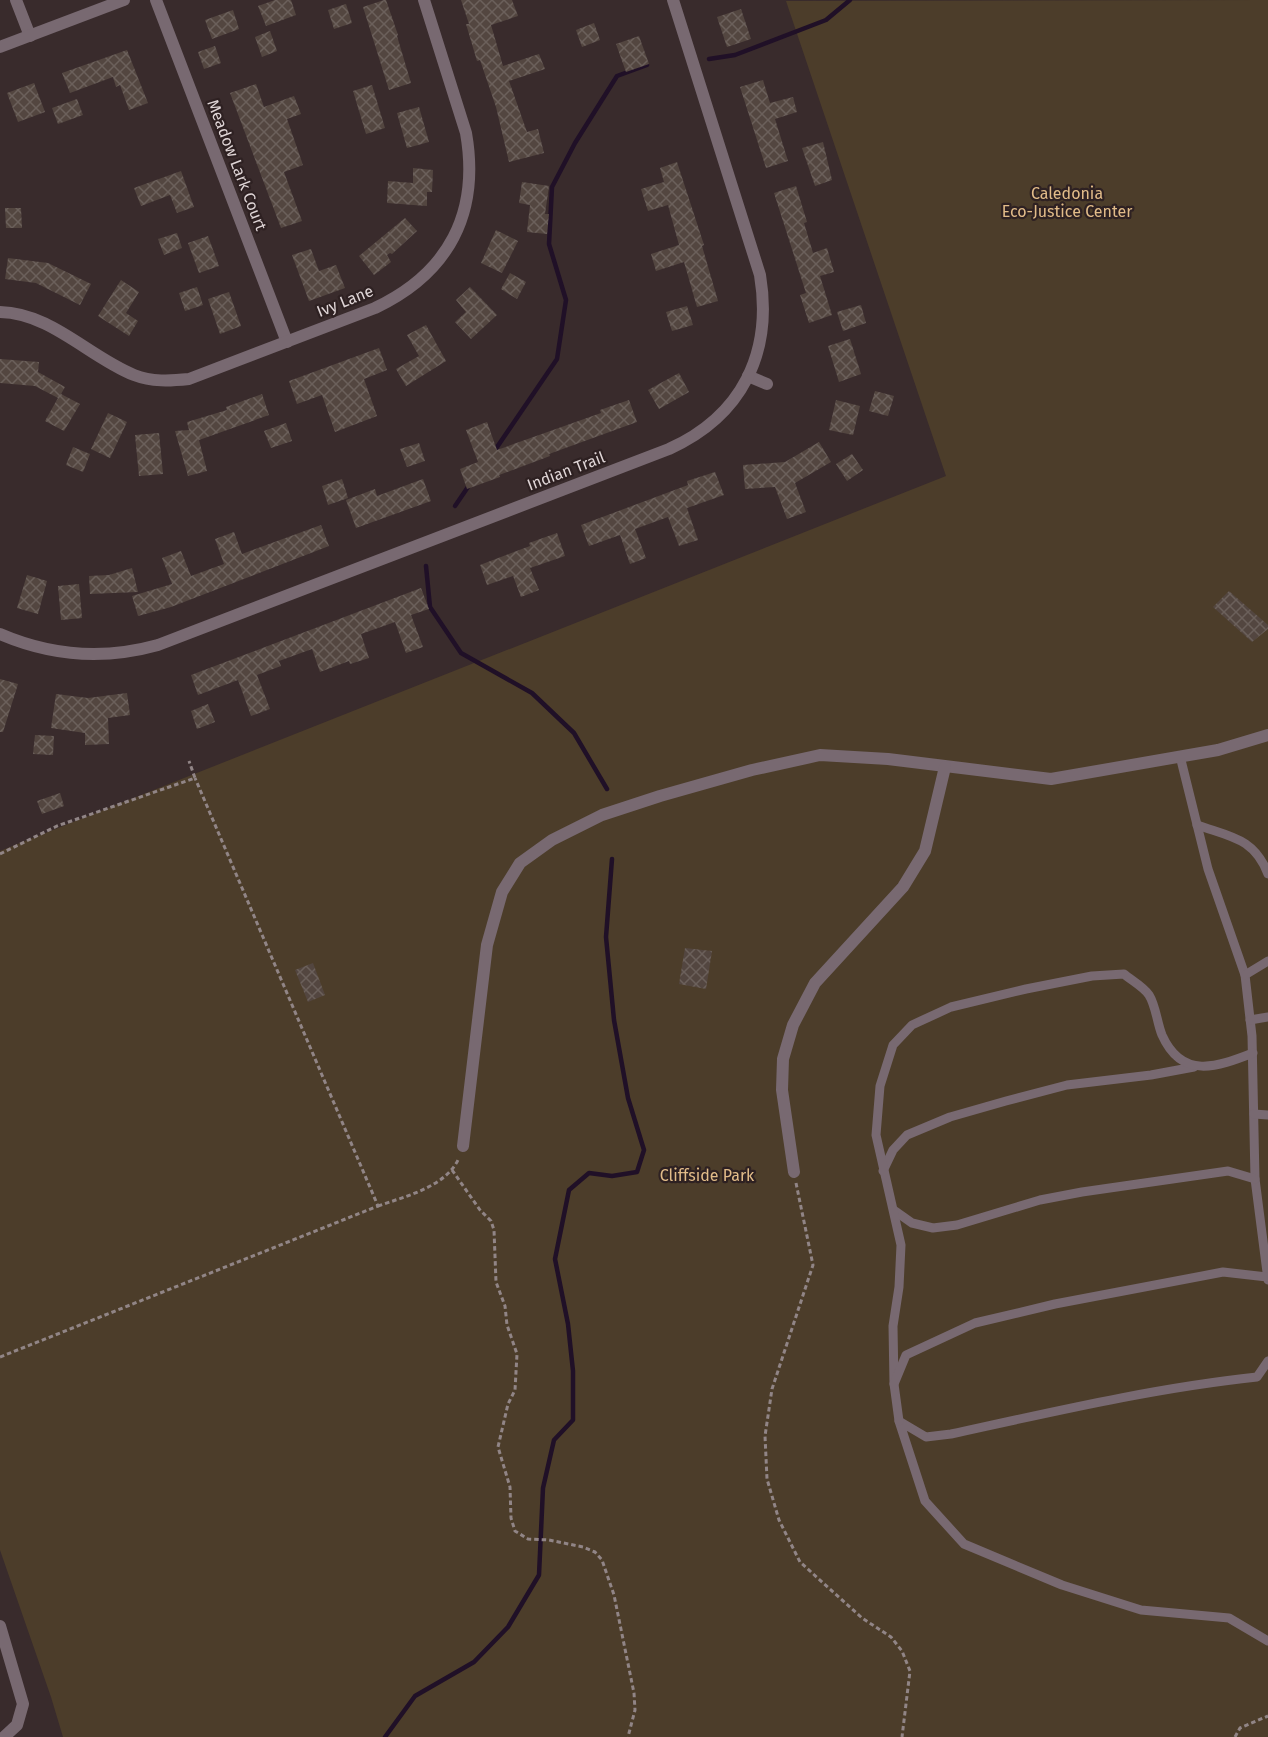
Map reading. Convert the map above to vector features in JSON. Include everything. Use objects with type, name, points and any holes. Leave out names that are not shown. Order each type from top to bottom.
[{"type":"street","points":[[16,0],[30,36]]},
{"type":"street","points":[[0,47],[124,0]]},
{"type":"street","name":"Meadow Lark Court","points":[[156,0],[287,342]]},
{"type":"street","name":"Ivy Lane","points":[[0,312],[26,316],[46,324],[135,376],[170,381],[189,379],[287,342],[395,298],[416,284],[434,267],[458,228],[469,188],[470,155],[466,133],[424,0]]},
{"type":"street","name":"Indian Trail","points":[[0,634],[17,642],[47,650],[75,654],[106,655],[158,645],[683,443],[704,430],[723,413],[748,376],[759,346],[764,321],[763,296],[759,275],[673,0]]},
{"type":"street","points":[[748,376],[767,384]]},
{"type":"street","points":[[463,1146],[487,945],[502,892],[520,863],[552,840],[602,815],[660,796],[752,770],[820,755],[888,759],[1051,779],[1218,750],[1268,735]]},
{"type":"street","points":[[794,1172],[782,1090],[783,1059],[793,1024],[815,982],[903,887],[925,851],[945,767]]},
{"type":"street","points":[[0,1626],[23,1704],[17,1725],[4,1737]]},
{"type":"lane","points":[[894,1384],[906,1355],[975,1323],[1055,1304],[1223,1272],[1268,1279],[1264,1222],[1255,1179],[1253,1053],[1245,975],[1208,869],[1180,756]]},
{"type":"lane","points":[[1197,825],[1243,841],[1262,859],[1268,874]]},
{"type":"lane","points":[[1245,975],[1268,961]]},
{"type":"lane","points":[[1194,1067],[1175,1054],[1162,1036],[1149,994],[1124,974],[1081,978],[1026,988],[951,1007],[912,1025],[893,1045],[880,1086],[876,1135],[901,1245],[899,1287],[893,1326],[894,1384],[899,1422],[925,1501],[964,1544],[1062,1585],[1141,1610],[1229,1618],[1268,1641]]},
{"type":"lane","points":[[1250,1020],[1268,1017]]},
{"type":"lane","points":[[883,1171],[893,1150],[908,1135],[950,1117],[1067,1085],[1151,1075],[1194,1067],[1221,1066],[1253,1053]]},
{"type":"lane","points":[[1254,1114],[1268,1115]]},
{"type":"lane","points":[[895,1211],[912,1222],[933,1228],[957,1226],[1040,1200],[1082,1192],[1228,1171],[1255,1179]]},
{"type":"lane","points":[[899,1422],[926,1437],[951,1434],[1116,1398],[1202,1383],[1257,1377],[1268,1361]]},
{"type":"path","points":[[189,761],[378,1206]]},
{"type":"path","points":[[0,854],[57,826],[195,778]]},
{"type":"path","points":[[0,1357],[434,1184],[452,1170],[459,1160],[463,1146]]},
{"type":"path","points":[[452,1170],[480,1210],[491,1221],[494,1230],[496,1282],[505,1306],[507,1325],[517,1354],[515,1390],[508,1404],[498,1447],[510,1487],[511,1518],[515,1531],[528,1539],[583,1547],[595,1552],[602,1560],[615,1595],[634,1693],[635,1710],[628,1737]]},
{"type":"path","points":[[794,1172],[813,1265],[772,1389],[765,1436],[767,1479],[779,1520],[800,1562],[862,1618],[891,1637],[902,1651],[909,1671],[902,1737]]},
{"type":"path","points":[[1235,1737],[1240,1728],[1268,1716]]},
{"type":"green space","name":"Cliffside Park","points":[[1268,0],[1268,1737],[63,1737],[0,1550],[0,851],[946,476],[786,1]]},
{"type":"building","points":[[275,0],[291,0],[296,15],[266,26],[258,6]]},
{"type":"building","points":[[386,0],[398,35],[411,83],[389,90],[363,7]]},
{"type":"building","points":[[461,0],[512,0],[518,16],[491,25],[503,66],[539,54],[545,69],[509,81],[527,132],[538,129],[544,153],[509,162],[496,107],[480,60],[477,61]]},
{"type":"building","points":[[346,4],[352,23],[334,29],[328,10]]},
{"type":"building","points":[[741,9],[751,39],[727,47],[717,17]]},
{"type":"building","points":[[233,10],[239,29],[212,39],[205,20]]},
{"type":"building","points":[[594,23],[600,40],[582,47],[576,30]]},
{"type":"building","points":[[270,31],[277,51],[262,57],[255,37]]},
{"type":"building","points":[[639,36],[649,64],[626,72],[616,44]]},
{"type":"building","points":[[215,46],[221,63],[204,69],[198,52]]},
{"type":"building","points":[[127,50],[148,103],[129,110],[120,85],[116,87],[113,77],[70,93],[62,73]]},
{"type":"building","points":[[763,80],[770,103],[793,97],[797,112],[775,119],[788,161],[766,168],[740,87]]},
{"type":"building","points":[[34,83],[45,112],[18,122],[7,93]]},
{"type":"building","points":[[256,84],[264,107],[294,96],[301,114],[287,119],[303,165],[284,172],[302,221],[281,228],[230,93]]},
{"type":"building","points":[[372,85],[385,128],[366,134],[353,91]]},
{"type":"building","points":[[77,99],[83,115],[58,124],[52,108]]},
{"type":"building","points":[[419,107],[429,142],[407,148],[397,113]]},
{"type":"building","points":[[823,142],[832,180],[815,186],[802,148]]},
{"type":"building","points":[[677,162],[704,245],[702,246],[718,301],[697,307],[684,262],[656,271],[651,254],[679,245],[668,205],[648,211],[641,189],[664,182],[660,168]]},
{"type":"building","points":[[413,168],[433,170],[432,192],[427,192],[427,206],[387,203],[388,181],[413,183]]},
{"type":"building","points":[[181,171],[194,207],[177,213],[170,195],[141,206],[134,188]]},
{"type":"building","points":[[522,182],[549,186],[545,214],[549,214],[547,234],[527,232],[530,205],[519,203]]},
{"type":"building","points":[[796,186],[807,222],[804,223],[813,253],[827,248],[834,272],[820,276],[832,315],[809,323],[800,295],[806,293],[774,193]]},
{"type":"building","points":[[5,208],[21,208],[22,228],[6,228]]},
{"type":"building","points":[[405,218],[417,231],[392,254],[387,255],[391,262],[374,275],[359,256]]},
{"type":"building","points":[[496,230],[518,241],[502,273],[481,263]]},
{"type":"building","points":[[177,233],[182,248],[164,255],[158,239]]},
{"type":"building","points":[[208,236],[219,266],[199,273],[188,243]]},
{"type":"building","points":[[311,249],[319,271],[336,265],[345,288],[309,301],[292,255]]},
{"type":"building","points":[[8,258],[48,263],[91,284],[80,305],[36,283],[5,279]]},
{"type":"building","points":[[510,273],[526,282],[517,299],[501,289]]},
{"type":"building","points":[[121,280],[139,292],[126,313],[138,321],[129,336],[98,316]]},
{"type":"building","points":[[197,287],[203,305],[185,311],[179,293]]},
{"type":"building","points":[[470,287],[497,315],[471,339],[455,322],[466,312],[456,300]]},
{"type":"building","points":[[229,292],[241,326],[220,334],[208,299]]},
{"type":"building","points":[[861,305],[866,323],[843,331],[837,312]]},
{"type":"building","points":[[687,306],[693,325],[672,331],[666,312]]},
{"type":"building","points":[[426,325],[446,361],[406,386],[396,369],[419,356],[407,335]]},
{"type":"building","points":[[850,339],[861,374],[839,382],[828,346]]},
{"type":"building","points":[[379,348],[387,370],[364,379],[377,416],[335,432],[322,395],[297,404],[289,381]]},
{"type":"building","points":[[0,359],[39,362],[38,372],[65,387],[61,394],[80,404],[64,431],[45,421],[58,398],[35,386],[0,383]]},
{"type":"building","points":[[679,373],[689,392],[659,409],[648,390]]},
{"type":"building","points":[[875,391],[894,396],[888,416],[869,411]]},
{"type":"building","points":[[262,394],[269,415],[199,440],[207,471],[188,476],[175,431],[189,430],[187,422],[227,410],[226,407]]},
{"type":"building","points":[[629,400],[637,422],[549,454],[550,456],[467,489],[460,469],[478,462],[466,430],[487,422],[497,450],[601,413],[600,410]]},
{"type":"building","points":[[836,400],[860,406],[853,435],[829,430]]},
{"type":"building","points":[[108,413],[127,422],[110,458],[91,449]]},
{"type":"building","points":[[286,423],[292,441],[271,448],[264,431]]},
{"type":"building","points":[[159,433],[163,474],[139,476],[135,435]]},
{"type":"building","points":[[819,442],[831,462],[795,483],[806,512],[787,519],[775,487],[745,489],[743,465],[785,462]]},
{"type":"building","points":[[419,443],[425,461],[407,467],[400,449]]},
{"type":"building","points":[[73,447],[90,454],[83,472],[66,465]]},
{"type":"building","points":[[852,454],[863,470],[847,481],[836,464]]},
{"type":"building","points":[[715,472],[724,495],[687,508],[698,540],[679,546],[668,517],[635,529],[646,558],[630,564],[620,535],[589,546],[581,525],[688,485],[687,481]]},
{"type":"building","points":[[342,479],[348,498],[328,505],[322,486]]},
{"type":"building","points":[[423,479],[431,501],[356,528],[346,500],[375,489],[377,496]]},
{"type":"building","points":[[321,525],[329,546],[171,607],[138,616],[132,596],[172,584],[162,558],[181,551],[191,576],[224,564],[215,539],[234,532],[242,554]]},
{"type":"building","points":[[557,533],[565,556],[530,568],[539,590],[521,597],[513,576],[487,585],[480,565]]},
{"type":"building","points":[[132,568],[138,592],[90,594],[89,576],[109,575]]},
{"type":"building","points":[[27,575],[47,581],[38,614],[17,608]]},
{"type":"building","points":[[79,584],[82,618],[61,620],[58,586]]},
{"type":"building","points":[[421,588],[429,609],[411,615],[423,647],[406,653],[395,622],[361,634],[369,658],[350,664],[349,661],[320,672],[312,649],[279,661],[281,666],[257,675],[270,709],[251,716],[238,680],[198,695],[191,675]]},
{"type":"building","points":[[1229,591],[1268,625],[1268,629],[1252,642],[1213,607]]},
{"type":"building","points":[[0,679],[18,684],[3,732],[0,732]]},
{"type":"building","points":[[127,693],[130,715],[108,718],[109,744],[85,745],[85,733],[51,728],[56,694],[88,698]]},
{"type":"building","points":[[208,704],[215,722],[197,729],[191,711]]},
{"type":"building","points":[[35,735],[54,736],[53,755],[33,754]]},
{"type":"building","points":[[60,793],[64,806],[42,814],[37,801]]},
{"type":"building","points":[[685,948],[712,951],[706,989],[679,984]]},
{"type":"building","points":[[313,963],[325,995],[308,1002],[295,970]]},
{"type":"waterway","points":[[709,59],[735,55],[826,20],[850,0]]},
{"type":"waterway","points":[[493,453],[557,359],[566,300],[549,244],[552,187],[575,143],[617,76],[647,65]]},
{"type":"waterway","points":[[455,506],[470,484]]},
{"type":"waterway","points":[[426,566],[430,607],[461,653],[532,693],[574,733],[607,789]]},
{"type":"waterway","points":[[385,1737],[415,1696],[474,1662],[508,1627],[539,1575],[543,1488],[554,1440],[573,1420],[573,1371],[568,1324],[555,1259],[569,1190],[589,1173],[612,1176],[637,1172],[644,1150],[628,1098],[614,1020],[606,937],[612,859]]},
{"type":"park label","name":"Caledonia Eco-Justice Center","points":[[1067,202]]}]
